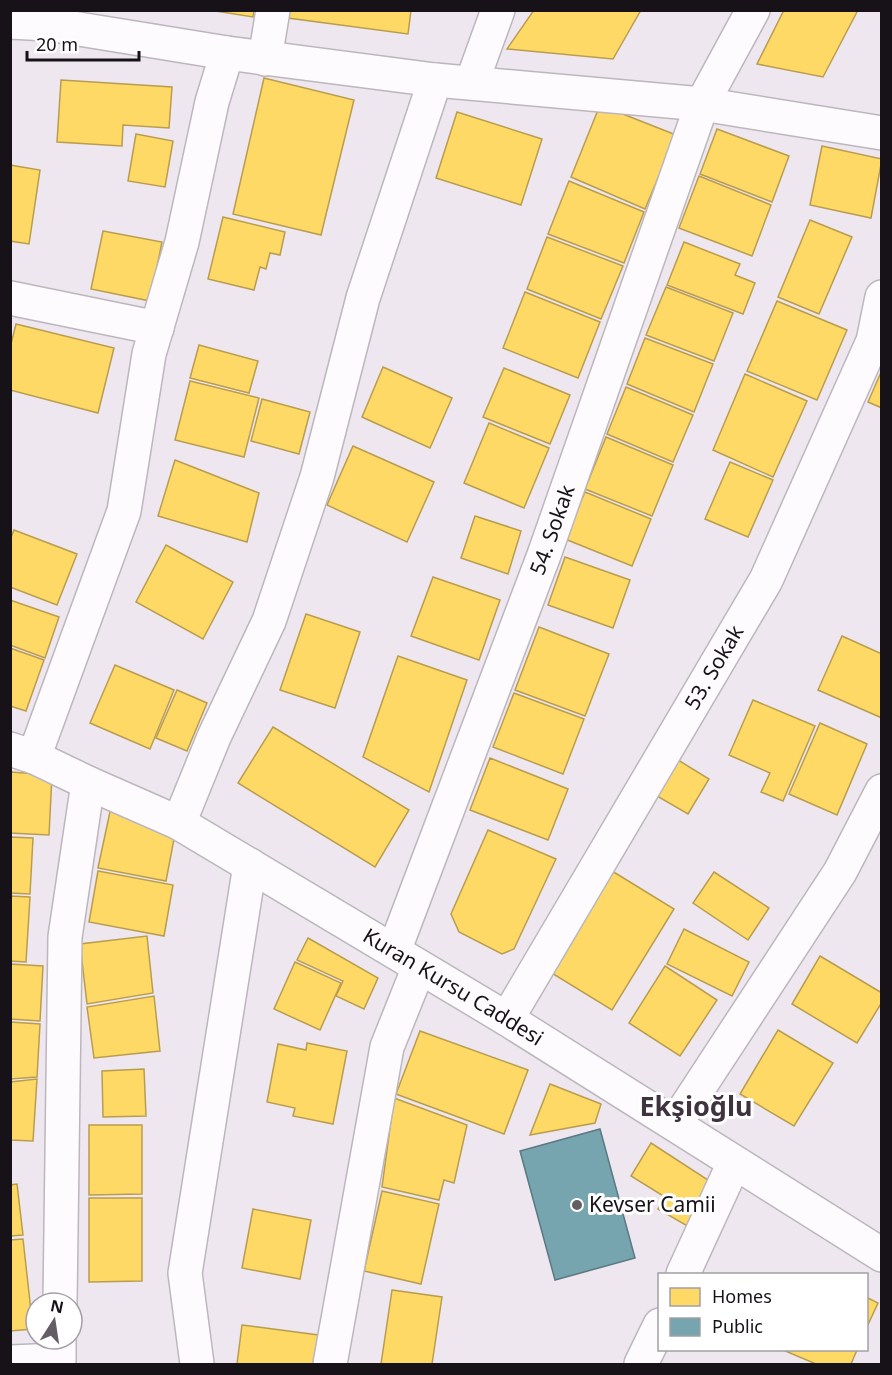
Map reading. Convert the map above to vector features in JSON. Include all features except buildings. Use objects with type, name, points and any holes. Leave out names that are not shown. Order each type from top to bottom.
[{"type":"street","points":[[265,59],[273,10]]},
{"type":"street","points":[[472,82],[498,10]]},
{"type":"street","name":"54. Sokak","points":[[330,1365],[387,1047],[406,959],[702,104],[753,10]]},
{"type":"street","points":[[10,22],[135,24],[227,53],[265,59],[435,80],[702,104],[882,133]]},
{"type":"street","points":[[22,753],[124,511],[149,354],[182,242],[212,102],[227,53]]},
{"type":"street","points":[[179,823],[214,737],[269,621],[317,477],[363,298],[435,80]]},
{"type":"street","name":"53. Sokak","points":[[507,1019],[765,580],[873,340],[882,297]]},
{"type":"street","points":[[10,298],[157,328]]},
{"type":"street","name":"Kuran Kursu Caddesi","points":[[22,753],[179,823],[507,1019],[882,1255]]},
{"type":"street","points":[[60,1291],[65,937],[88,783]]},
{"type":"street","points":[[675,1125],[840,872],[882,791]]},
{"type":"street","points":[[197,1365],[185,1273],[250,865]]},
{"type":"street","points":[[683,1273],[734,1163]]},
{"type":"street","points":[[641,1365],[658,1329]]},
{"type":"street","points":[[10,1362],[59,1354]]},
{"type":"place","name":"Kevser Camii","points":[[577,1205]]},
{"type":"district","name":"Ekşioğlu","points":[[696,1107]]}]
